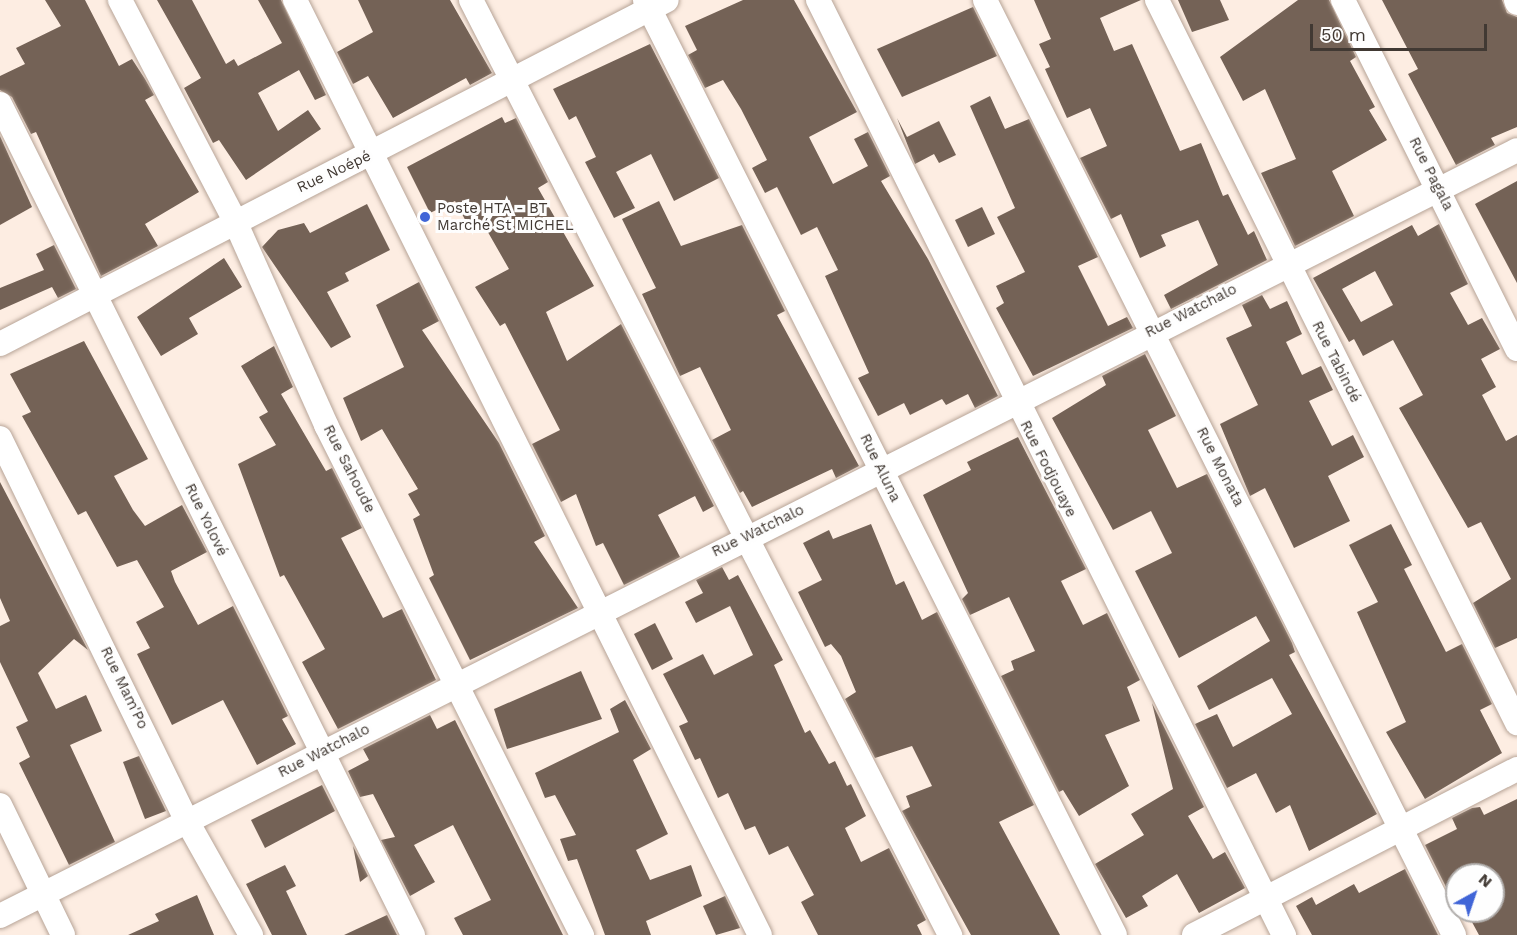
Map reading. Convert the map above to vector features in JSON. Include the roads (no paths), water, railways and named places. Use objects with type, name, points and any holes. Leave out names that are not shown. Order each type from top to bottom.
[{"type":"street","name":"Rue Sahoude","points":[[120,0],[234,219],[326,425],[458,681],[582,935]]},
{"type":"street","points":[[295,0],[760,935]]},
{"type":"street","points":[[471,0],[950,935]]},
{"type":"street","name":"Rue Fodjouaye","points":[[818,0],[1015,402],[1284,935]]},
{"type":"street","name":"Rue Monata","points":[[985,0],[1454,935]]},
{"type":"street","name":"Rue Tabindé","points":[[1157,0],[1517,723]]},
{"type":"street","name":"Rue Pagala","points":[[1343,0],[1517,349]]},
{"type":"street","name":"Rue Noépé","points":[[0,344],[234,219],[373,154],[512,82],[654,3]]},
{"type":"street","name":"Rue Aluna","points":[[654,3],[881,470],[1115,935]]},
{"type":"street","name":"Rue Yolové","points":[[0,104],[413,935]]},
{"type":"street","name":"Rue Watchalo","points":[[0,915],[1287,262],[1517,150]]},
{"type":"street","name":"Rue Mam'Po","points":[[0,438],[187,821],[251,935]]},
{"type":"street","points":[[1194,935],[1517,769]]},
{"type":"street","points":[[0,805],[63,935]]},
{"type":"place","name":"Poste HTA - BT Marché St MICHEL","points":[[425,217]]}]
